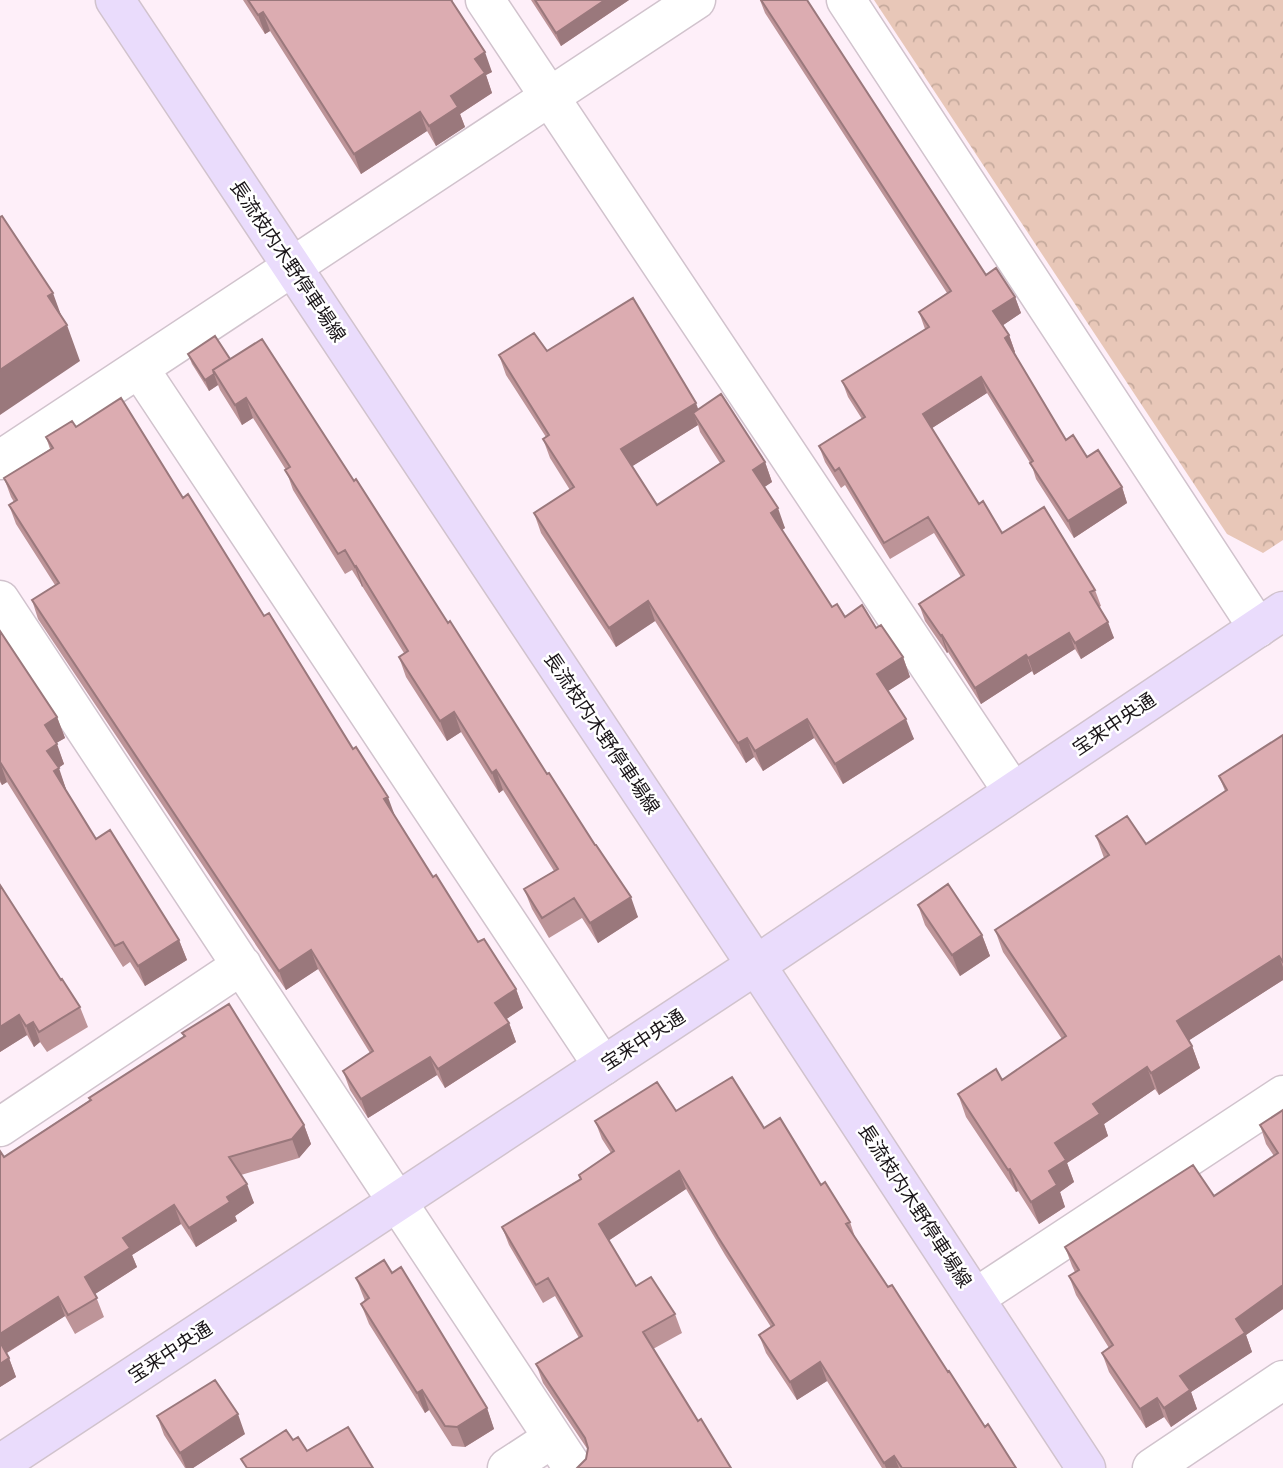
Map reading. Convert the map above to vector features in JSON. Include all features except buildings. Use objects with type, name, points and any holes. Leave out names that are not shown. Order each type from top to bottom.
[{"type":"main road","name":"長流枝内木野停車場線","points":[[115,0],[756,965],[1086,1468]]},
{"type":"main road","name":"宝来中央通","points":[[0,1464],[756,965],[1271,619]]},
{"type":"street","points":[[485,0],[1013,792]]},
{"type":"street","points":[[0,460],[696,0]]},
{"type":"street","points":[[846,0],[1271,619]]},
{"type":"street","points":[[139,368],[603,1066]]},
{"type":"street","points":[[0,600],[563,1453],[507,1468]]},
{"type":"street","points":[[0,1127],[242,965]]},
{"type":"street","points":[[975,1298],[1283,1095]]},
{"type":"street","points":[[1152,1468],[1283,1380]]},
{"type":"green space","points":[[874,0],[1283,0],[1283,540],[1263,553],[1227,534]]}]
